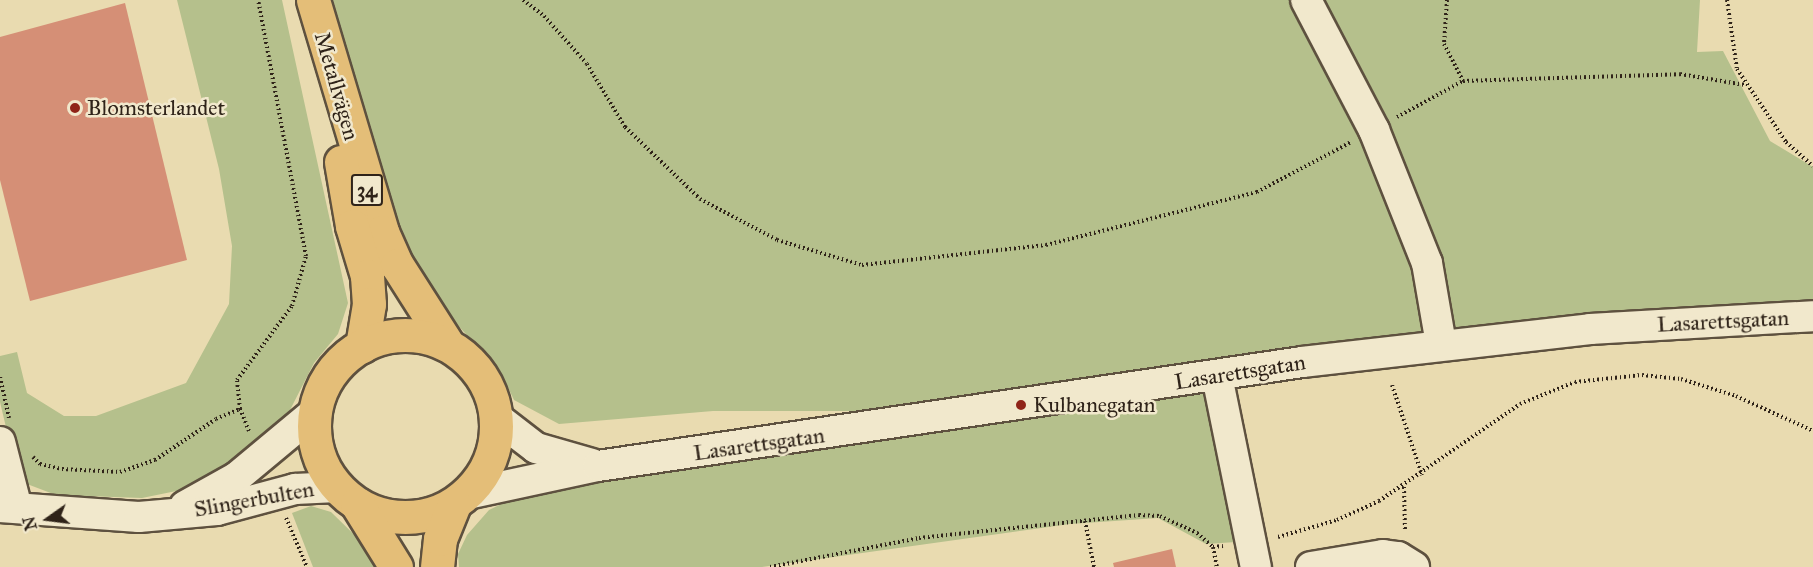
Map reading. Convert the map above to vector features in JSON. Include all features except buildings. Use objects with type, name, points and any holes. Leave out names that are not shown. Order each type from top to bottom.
[{"type":"main road","name":"Metallvägen","points":[[315,11],[382,232],[403,275],[448,345]]},
{"type":"main road","name":"Metallvägen","points":[[315,11],[348,205],[367,276],[369,304],[362,346]]},
{"type":"main road","name":"34","points":[[396,567],[347,495],[327,474],[315,444],[315,412],[319,396],[336,367],[362,346],[405,334],[448,345],[482,375],[497,418],[497,435],[487,468],[460,499],[440,539],[438,567]]},
{"type":"main road","points":[[347,495],[405,518],[422,516],[460,499]]},
{"type":"street","points":[[1306,0],[1374,130],[1427,263],[1441,345]]},
{"type":"street","name":"Lasarettsgatan","points":[[460,499],[598,466],[1441,345],[1590,329],[1813,316]]},
{"type":"street","points":[[1217,376],[1254,555]]},
{"type":"street","name":"Slingerbulten","points":[[172,513],[237,477],[315,412]]},
{"type":"street","name":"Lasarettsgatan","points":[[497,418],[536,448],[598,466]]},
{"type":"street","points":[[8,508],[13,440]]},
{"type":"street","name":"Slingerbulten","points":[[8,508],[139,517],[217,510],[295,489],[347,495]]},
{"type":"street","points":[[1311,567],[1383,555],[1410,564]]},
{"type":"path","points":[[0,377],[13,440],[48,467],[120,472],[155,460],[216,419],[240,409],[237,380],[244,366],[292,306],[306,255],[258,0]]},
{"type":"path","points":[[523,0],[544,16],[587,64],[625,127],[700,200],[777,240],[862,265],[1046,245],[1257,192],[1463,81],[1680,74],[1745,85]]},
{"type":"path","points":[[1447,0],[1444,44],[1463,81]]},
{"type":"path","points":[[1727,0],[1735,60],[1745,85],[1786,142],[1813,166]]},
{"type":"path","points":[[771,567],[918,538],[1085,521],[1160,516],[1197,533],[1213,547],[1254,555],[1337,520],[1404,487],[1538,394],[1604,378],[1662,376],[1709,386],[1813,430]]},
{"type":"path","points":[[1392,385],[1422,475]]},
{"type":"path","points":[[1404,487],[1410,564]]},
{"type":"path","points":[[283,511],[307,567]]},
{"type":"path","points":[[1085,521],[1094,567]]},
{"type":"path","points":[[1213,547],[1217,567]]},
{"type":"green space","points":[[177,0],[282,0],[348,303],[338,334],[314,363],[290,410],[249,457],[191,488],[142,498],[56,495],[27,484],[14,461],[0,402],[0,356],[17,352],[27,393],[64,416],[96,416],[186,383],[229,304],[232,246],[219,169]]},
{"type":"green space","points":[[333,0],[1700,0],[1697,52],[1723,51],[1770,141],[1813,167],[1813,316],[1218,378],[1236,542],[1206,544],[1158,518],[1070,524],[762,567],[459,567],[458,554],[467,535],[489,510],[520,495],[702,467],[966,411],[713,411],[559,424],[514,400],[501,373],[455,322],[413,261],[382,193]]},
{"type":"green space","points":[[311,506],[331,512],[373,553],[381,567],[313,567],[292,513]]},
{"type":"place","name":"Blomsterlandet","points":[[75,108]]},
{"type":"place","name":"Kulbanegatan","points":[[1021,405]]}]
